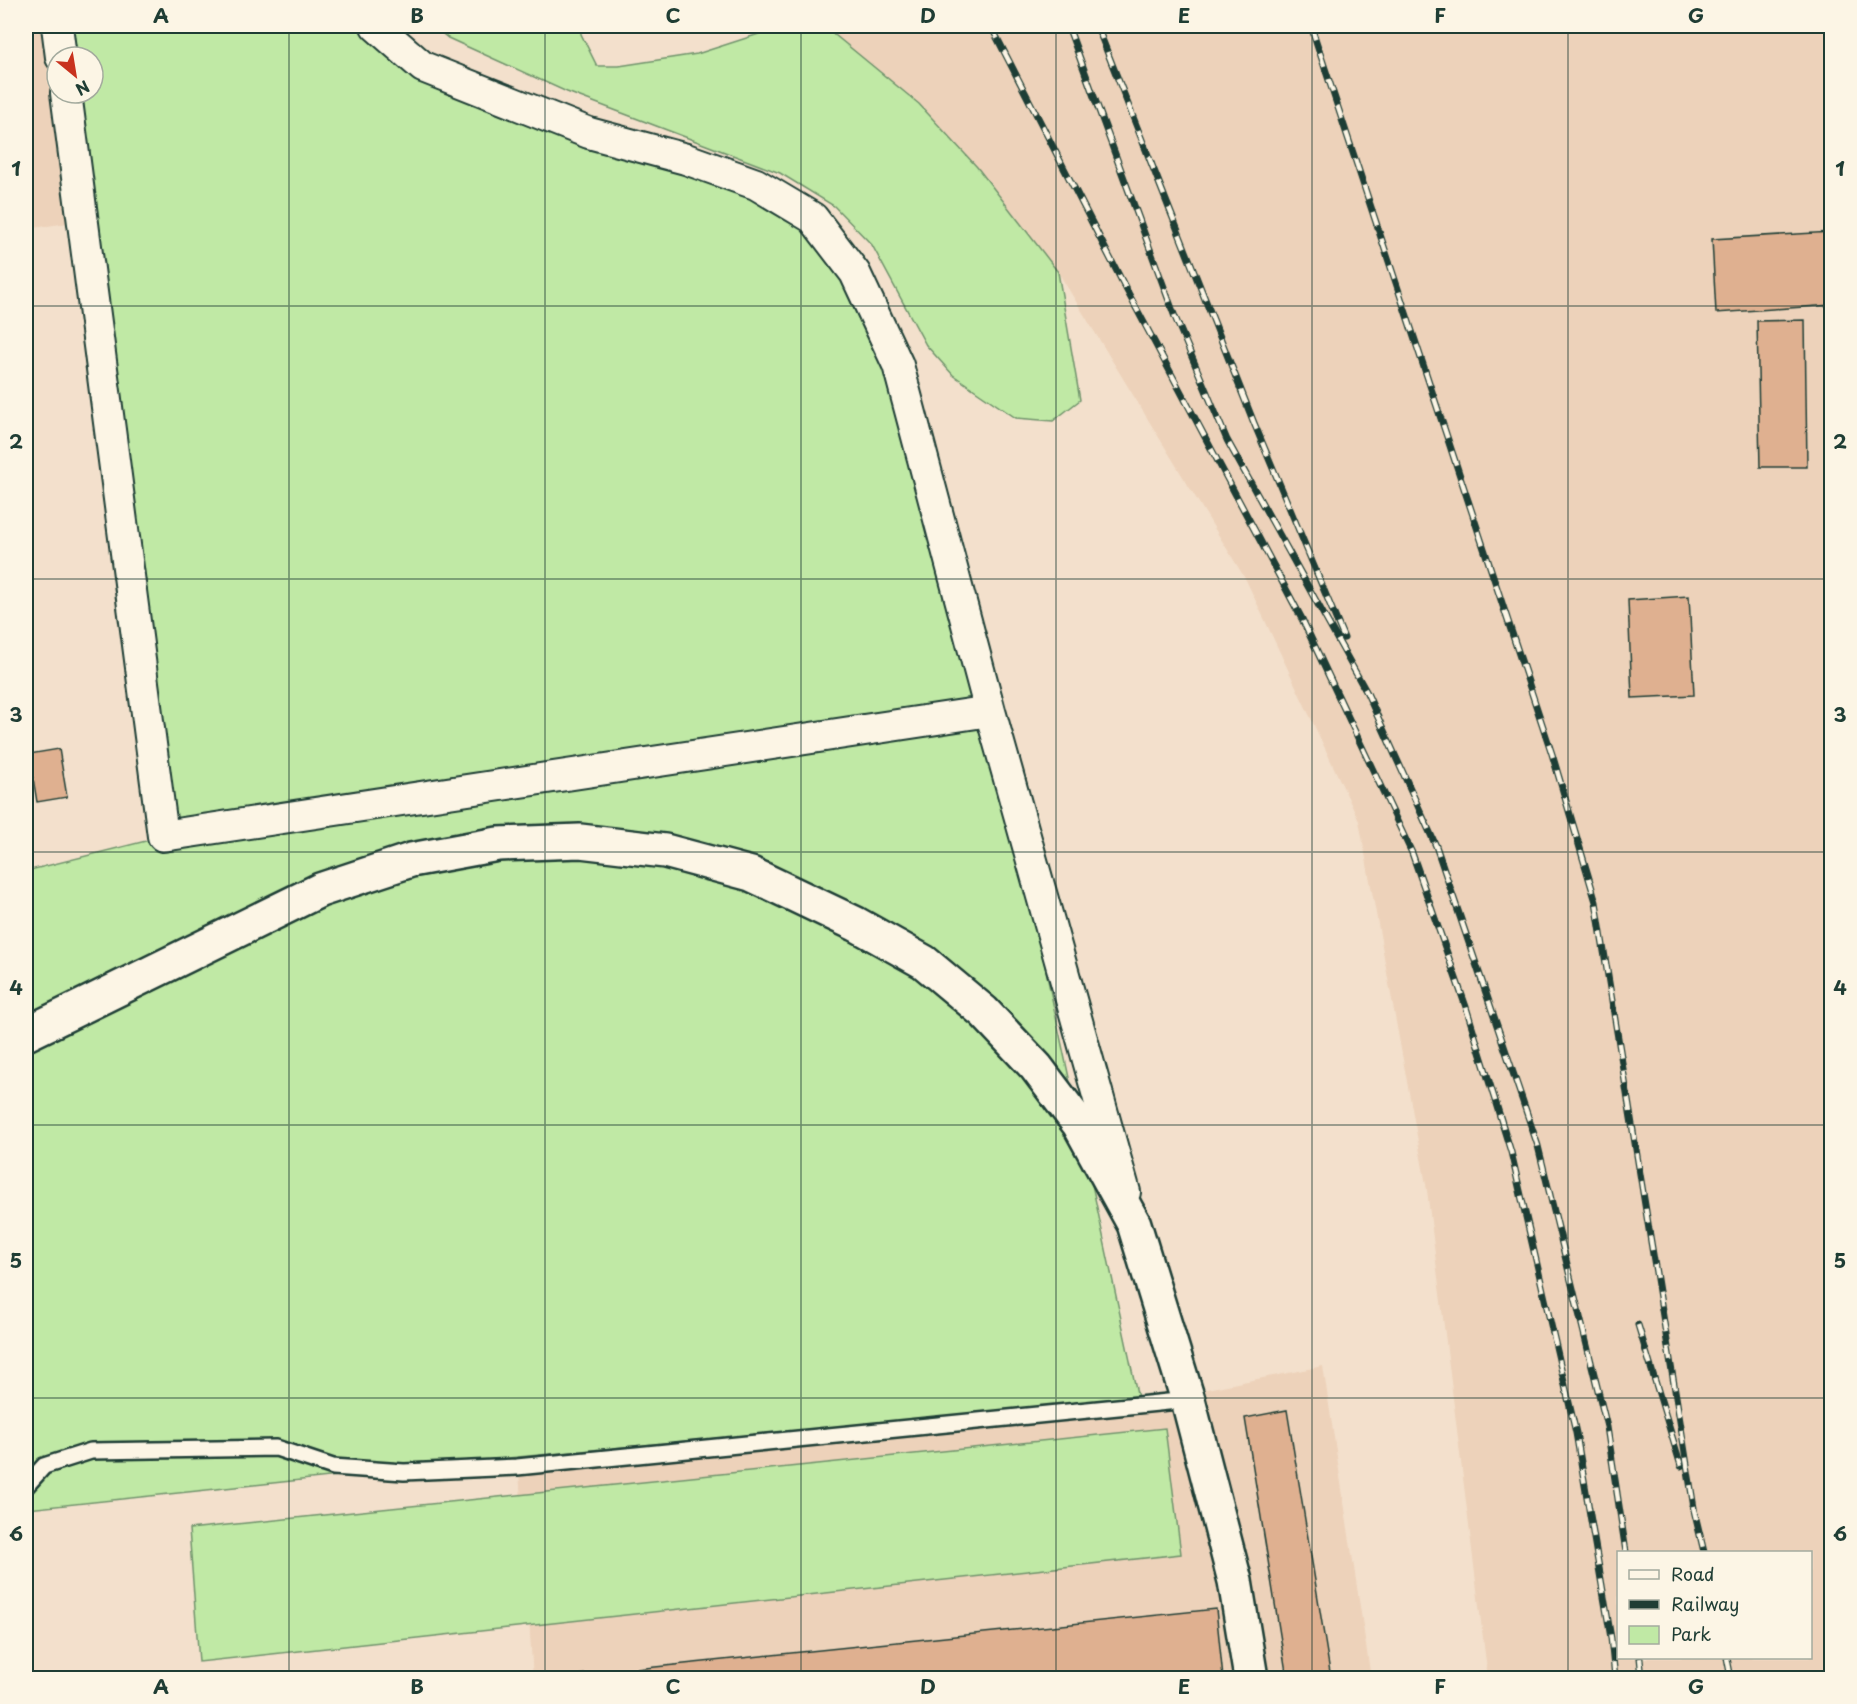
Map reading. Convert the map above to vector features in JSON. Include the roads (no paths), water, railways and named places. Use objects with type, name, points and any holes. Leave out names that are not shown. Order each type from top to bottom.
[{"type":"street","points":[[57,26],[59,45]]},
{"type":"street","points":[[376,26],[423,67],[589,133],[686,159],[756,184],[813,218],[855,273],[898,365],[990,711],[1134,1224],[1188,1400],[1235,1581],[1251,1678]]},
{"type":"street","points":[[68,105],[163,836],[990,711]]},
{"type":"street","points":[[26,1034],[320,890],[411,860],[498,844],[580,841],[665,851],[751,874],[856,924],[924,962],[984,1012],[1036,1067],[1079,1124],[1134,1224]]},
{"type":"lane","points":[[26,1486],[44,1466],[91,1451],[276,1448],[333,1467],[415,1472],[517,1467],[1188,1400]]},
{"type":"railway","points":[[991,26],[1125,287],[1302,619],[1412,853],[1466,1007],[1511,1152],[1576,1433],[1611,1638],[1615,1678]]},
{"type":"railway","points":[[1068,26],[1175,317],[1227,440],[1367,693],[1436,846],[1538,1146],[1607,1427],[1626,1551]]},
{"type":"railway","points":[[1097,26],[1254,423],[1344,638]]},
{"type":"railway","points":[[1311,26],[1552,754],[1596,902],[1695,1514]]},
{"type":"railway","points":[[1638,1325],[1681,1466]]},
{"type":"railway","points":[[1693,1506],[1704,1551]]},
{"type":"railway","points":[[1640,1659],[1642,1678]]},
{"type":"railway","points":[[1727,1659],[1731,1678]]}]
